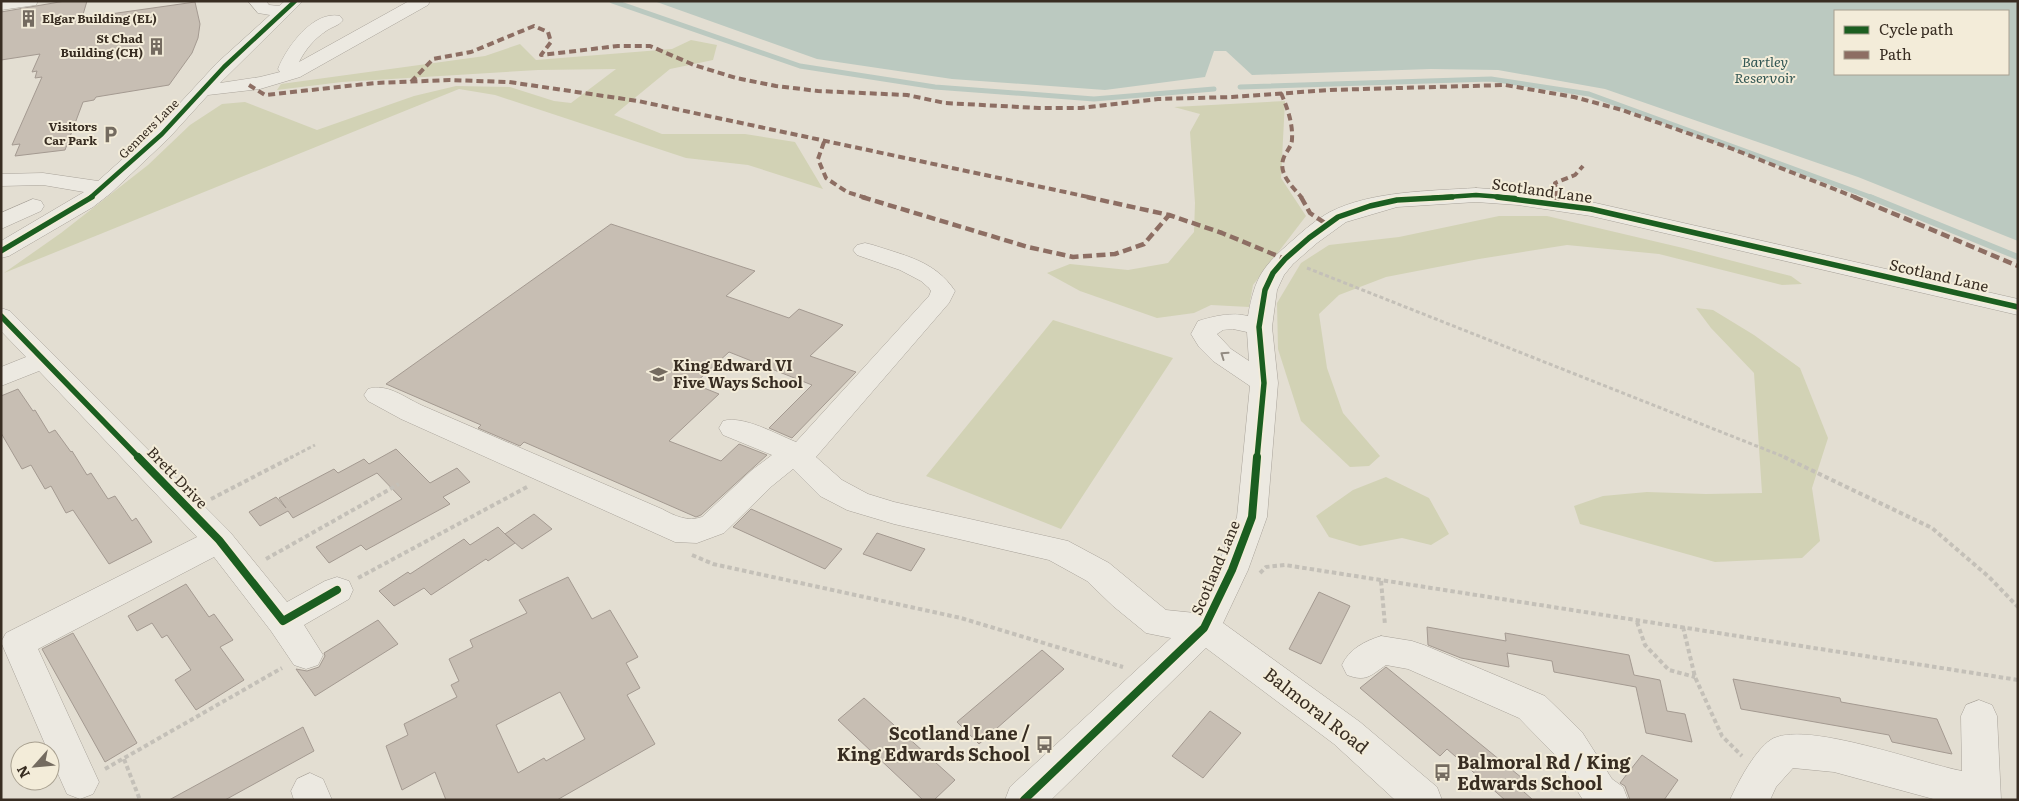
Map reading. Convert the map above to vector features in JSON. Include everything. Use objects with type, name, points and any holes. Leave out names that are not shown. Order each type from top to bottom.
[{"type":"street","points":[[1,5],[30,1]]},
{"type":"street","points":[[256,1],[264,9],[289,7]]},
{"type":"street","points":[[203,90],[266,83],[293,73],[422,1]]},
{"type":"street","name":"Genners Lane","points":[[1,251],[85,202],[103,188],[162,134],[224,67],[289,7]]},
{"type":"street","points":[[293,73],[287,69],[291,58],[309,36],[337,14],[376,26]]},
{"type":"street","points":[[1,180],[43,179],[103,188]]},
{"type":"street","name":"Scotland Lane","points":[[1024,800],[1204,628],[1232,570],[1252,517],[1264,383],[1259,327],[1265,290],[1273,273],[1285,259],[1309,238],[1338,217],[1370,206],[1397,200],[1476,195],[1518,198],[1591,209],[2018,307]]},
{"type":"street","points":[[1,222],[33,206]]},
{"type":"street","points":[[378,395],[411,412],[651,517],[675,530],[697,531],[713,525],[762,478],[796,455],[940,298],[942,291],[939,283],[930,276],[866,250]]},
{"type":"street","name":"Brett Drive","points":[[1,316],[219,540],[306,655]]},
{"type":"street","points":[[1259,327],[1242,322],[1222,321],[1207,327],[1204,334],[1207,342],[1216,350],[1264,383]]},
{"type":"street","points":[[1,377],[44,359]]},
{"type":"street","points":[[733,428],[796,455],[831,488],[858,502],[894,513],[1057,550],[1098,572],[1125,597],[1158,623],[1204,628]]},
{"type":"street","points":[[80,782],[18,643],[219,540]]},
{"type":"street","points":[[282,621],[337,590]]},
{"type":"street","name":"Balmoral Road","points":[[1204,628],[1347,733],[1423,800]]},
{"type":"street","points":[[1375,650],[1412,655],[1532,706],[1569,744],[1599,791],[1608,800]]},
{"type":"street","points":[[1756,787],[1785,751],[1834,755],[1981,796],[1979,716]]},
{"type":"path","points":[[1285,259],[1768,449],[1932,528],[1989,577],[2018,607]]},
{"type":"path","points":[[191,510],[315,445]]},
{"type":"path","points":[[243,571],[399,484]]},
{"type":"path","points":[[337,590],[526,487],[534,491]]},
{"type":"path","points":[[687,553],[713,564],[961,618],[1120,665],[1146,683]]},
{"type":"path","points":[[1255,577],[1266,567],[1285,566],[2018,680]]},
{"type":"path","points":[[1375,650],[1381,581]]},
{"type":"path","points":[[1637,621],[1645,646],[1669,670],[1695,677]]},
{"type":"path","points":[[1683,627],[1695,677],[1722,736],[1756,787]]},
{"type":"path","points":[[80,782],[124,759],[306,655]]},
{"type":"path","points":[[124,759],[140,800]]},
{"type":"green space","points":[[691,40],[717,45],[713,60],[670,69],[614,115],[662,134],[745,134],[795,142],[823,189],[748,165],[686,158],[495,95],[459,89],[4,273],[61,233],[148,165],[190,125],[222,104],[245,102],[317,130],[414,96],[456,86],[510,87],[554,101],[571,103],[616,69],[538,70],[342,82],[277,90],[281,84],[485,56],[520,44],[536,60],[672,49]]},
{"type":"green space","points":[[1285,101],[1281,178],[1306,216],[1253,285],[1249,307],[1211,305],[1194,313],[1157,318],[1080,291],[1047,273],[1070,264],[1128,270],[1168,263],[1194,232],[1195,203],[1190,132],[1200,114],[1174,107]]},
{"type":"green space","points":[[1499,216],[1547,216],[1791,276],[1802,284],[1782,285],[1659,254],[1567,245],[1479,259],[1386,277],[1339,295],[1319,314],[1327,368],[1343,413],[1380,456],[1369,466],[1350,467],[1301,421],[1278,349],[1277,303],[1301,263],[1329,245],[1399,237]]},
{"type":"green space","points":[[1696,308],[1713,310],[1754,335],[1800,368],[1828,438],[1812,488],[1820,541],[1802,558],[1715,562],[1580,524],[1574,506],[1603,496],[1647,492],[1762,493],[1754,373],[1711,328]]},
{"type":"green space","points":[[1053,320],[1173,358],[1061,529],[926,476]]},
{"type":"green space","points":[[1386,477],[1429,498],[1449,534],[1431,545],[1402,538],[1360,546],[1329,537],[1316,516],[1353,490]]},
{"type":"water","name":"Bartley Reservoir","points":[[654,1],[2018,1],[2018,241],[1858,177],[1605,89],[1498,70],[1431,69],[1252,75],[1226,51],[1214,51],[1205,77],[1105,90],[952,79],[817,59]]},
{"type":"building","points":[[65,1],[87,1],[82,18],[195,2],[200,24],[198,38],[192,53],[169,85],[96,97],[94,100],[83,102],[65,150],[15,156],[20,144],[12,145],[42,77],[35,78],[37,71],[32,72],[40,54],[1,60],[1,12]]},
{"type":"building","points":[[611,224],[755,271],[726,296],[789,318],[799,309],[843,325],[810,356],[856,372],[792,438],[769,428],[812,385],[729,352],[694,384],[719,394],[669,441],[721,461],[739,444],[767,455],[701,515],[696,517],[524,442],[520,446],[478,428],[481,425],[386,384]]},
{"type":"building","points":[[18,389],[33,411],[35,410],[49,433],[55,430],[72,451],[87,475],[91,473],[108,499],[115,496],[132,521],[136,518],[152,542],[109,564],[73,510],[66,513],[51,486],[45,489],[31,465],[22,469],[1,433],[1,396]]},
{"type":"building","points":[[396,449],[430,483],[457,468],[470,482],[443,497],[450,504],[366,550],[361,545],[329,563],[316,547],[402,499],[377,473],[293,518],[288,511],[260,526],[249,512],[276,497],[286,508],[279,498],[334,469],[338,473],[364,459],[369,464]]},
{"type":"building","points":[[751,509],[842,549],[825,569],[733,527]]},
{"type":"building","points":[[534,514],[552,529],[522,549],[505,534]]},
{"type":"building","points":[[498,527],[515,543],[488,561],[486,559],[431,595],[424,588],[394,606],[379,591],[408,572],[410,574],[464,539],[470,545]]},
{"type":"building","points":[[877,533],[925,549],[911,571],[863,554]]},
{"type":"building","points":[[568,577],[592,619],[610,610],[638,657],[626,663],[640,688],[627,695],[655,744],[557,800],[446,800],[435,772],[402,790],[386,746],[408,735],[404,724],[457,697],[451,685],[459,681],[449,659],[473,647],[470,640],[527,613],[519,600]],"holes":[[[560,692],[585,739],[546,761],[544,758],[518,773],[496,725]]]},
{"type":"building","points":[[186,584],[209,617],[214,614],[233,640],[220,647],[244,680],[196,710],[175,680],[191,670],[167,635],[162,638],[152,623],[137,631],[128,616]]},
{"type":"building","points":[[1319,592],[1350,606],[1321,664],[1289,649]]},
{"type":"building","points":[[378,620],[398,644],[315,696],[296,669],[307,671],[319,667],[325,656],[324,653]]},
{"type":"building","points":[[1427,627],[1506,641],[1505,633],[1629,655],[1634,675],[1660,680],[1667,711],[1685,714],[1692,742],[1646,733],[1636,687],[1554,672],[1552,661],[1507,653],[1509,667],[1461,658],[1428,645]]},
{"type":"building","points":[[73,633],[137,743],[105,762],[42,649]]},
{"type":"building","points":[[1042,650],[1064,669],[979,744],[957,722]]},
{"type":"building","points":[[1386,667],[1522,778],[1515,784],[1533,800],[1505,800],[1447,749],[1440,756],[1360,688]]},
{"type":"building","points":[[1733,679],[1840,698],[1841,702],[1937,719],[1952,754],[1892,742],[1889,735],[1741,709]]},
{"type":"building","points":[[864,698],[955,780],[934,800],[923,800],[838,720]]},
{"type":"building","points":[[1210,711],[1241,733],[1203,778],[1172,756]]},
{"type":"building","points":[[303,727],[314,751],[225,800],[169,800]]},
{"type":"building","points":[[1642,755],[1678,780],[1664,800],[1630,800],[1625,786],[1620,783]]},
{"type":"waterway","points":[[612,1],[800,66],[935,87],[1094,99],[1214,89]]},
{"type":"waterway","points":[[1240,87],[1491,79],[1589,94],[1873,198]]},
{"type":"waterway","points":[[1870,197],[2018,257]]},
{"type":"marked path","points":[[411,82],[433,59],[471,52],[534,26],[548,32],[551,42],[541,55],[618,46],[650,46],[694,65],[736,78],[776,86],[818,91],[907,95],[945,103],[1039,108],[1081,108],[1158,99],[1232,97],[1330,90],[1505,85],[1574,97],[1622,110],[1730,148],[1836,189],[2018,266]]},
{"type":"marked path","points":[[249,85],[265,95],[375,83],[450,80],[509,82],[638,101],[824,142],[992,175],[1169,215],[1222,233],[1285,259]]},
{"type":"marked path","points":[[1281,93],[1290,118],[1293,138],[1291,146],[1283,159],[1286,178],[1301,197],[1308,211],[1328,225]]},
{"type":"marked path","points":[[824,142],[818,159],[826,178],[847,192],[1028,247],[1073,257],[1115,254],[1144,244],[1169,215]]},
{"type":"marked path","points":[[1558,204],[1554,187],[1555,183],[1575,175],[1583,166]]},
{"type":"cycle path","points":[[1,251],[85,202],[103,188],[162,134],[224,67],[295,1]]},
{"type":"cycle path","points":[[1024,800],[1204,628],[1232,570],[1252,517],[1264,383],[1259,327],[1265,290],[1273,273],[1285,259],[1309,238],[1338,217],[1370,206],[1397,200],[1476,195],[1518,198],[1591,209],[2018,307]]},
{"type":"cycle path","points":[[1,316],[219,540],[283,621],[337,590]]},
{"type":"place","name":"Elgar Building (EL)","points":[[28,19]]},
{"type":"place","name":"St Chad Building (CH)","points":[[157,46]]},
{"type":"place","name":"Visitors Car Park","points":[[111,134]]},
{"type":"place","name":"King Edward VI Five Ways School","points":[[659,375]]},
{"type":"place","name":"Scotland Lane / King Edwards School","points":[[1044,744]]},
{"type":"place","name":"Balmoral Rd / King Edwards School","points":[[1443,773]]}]
